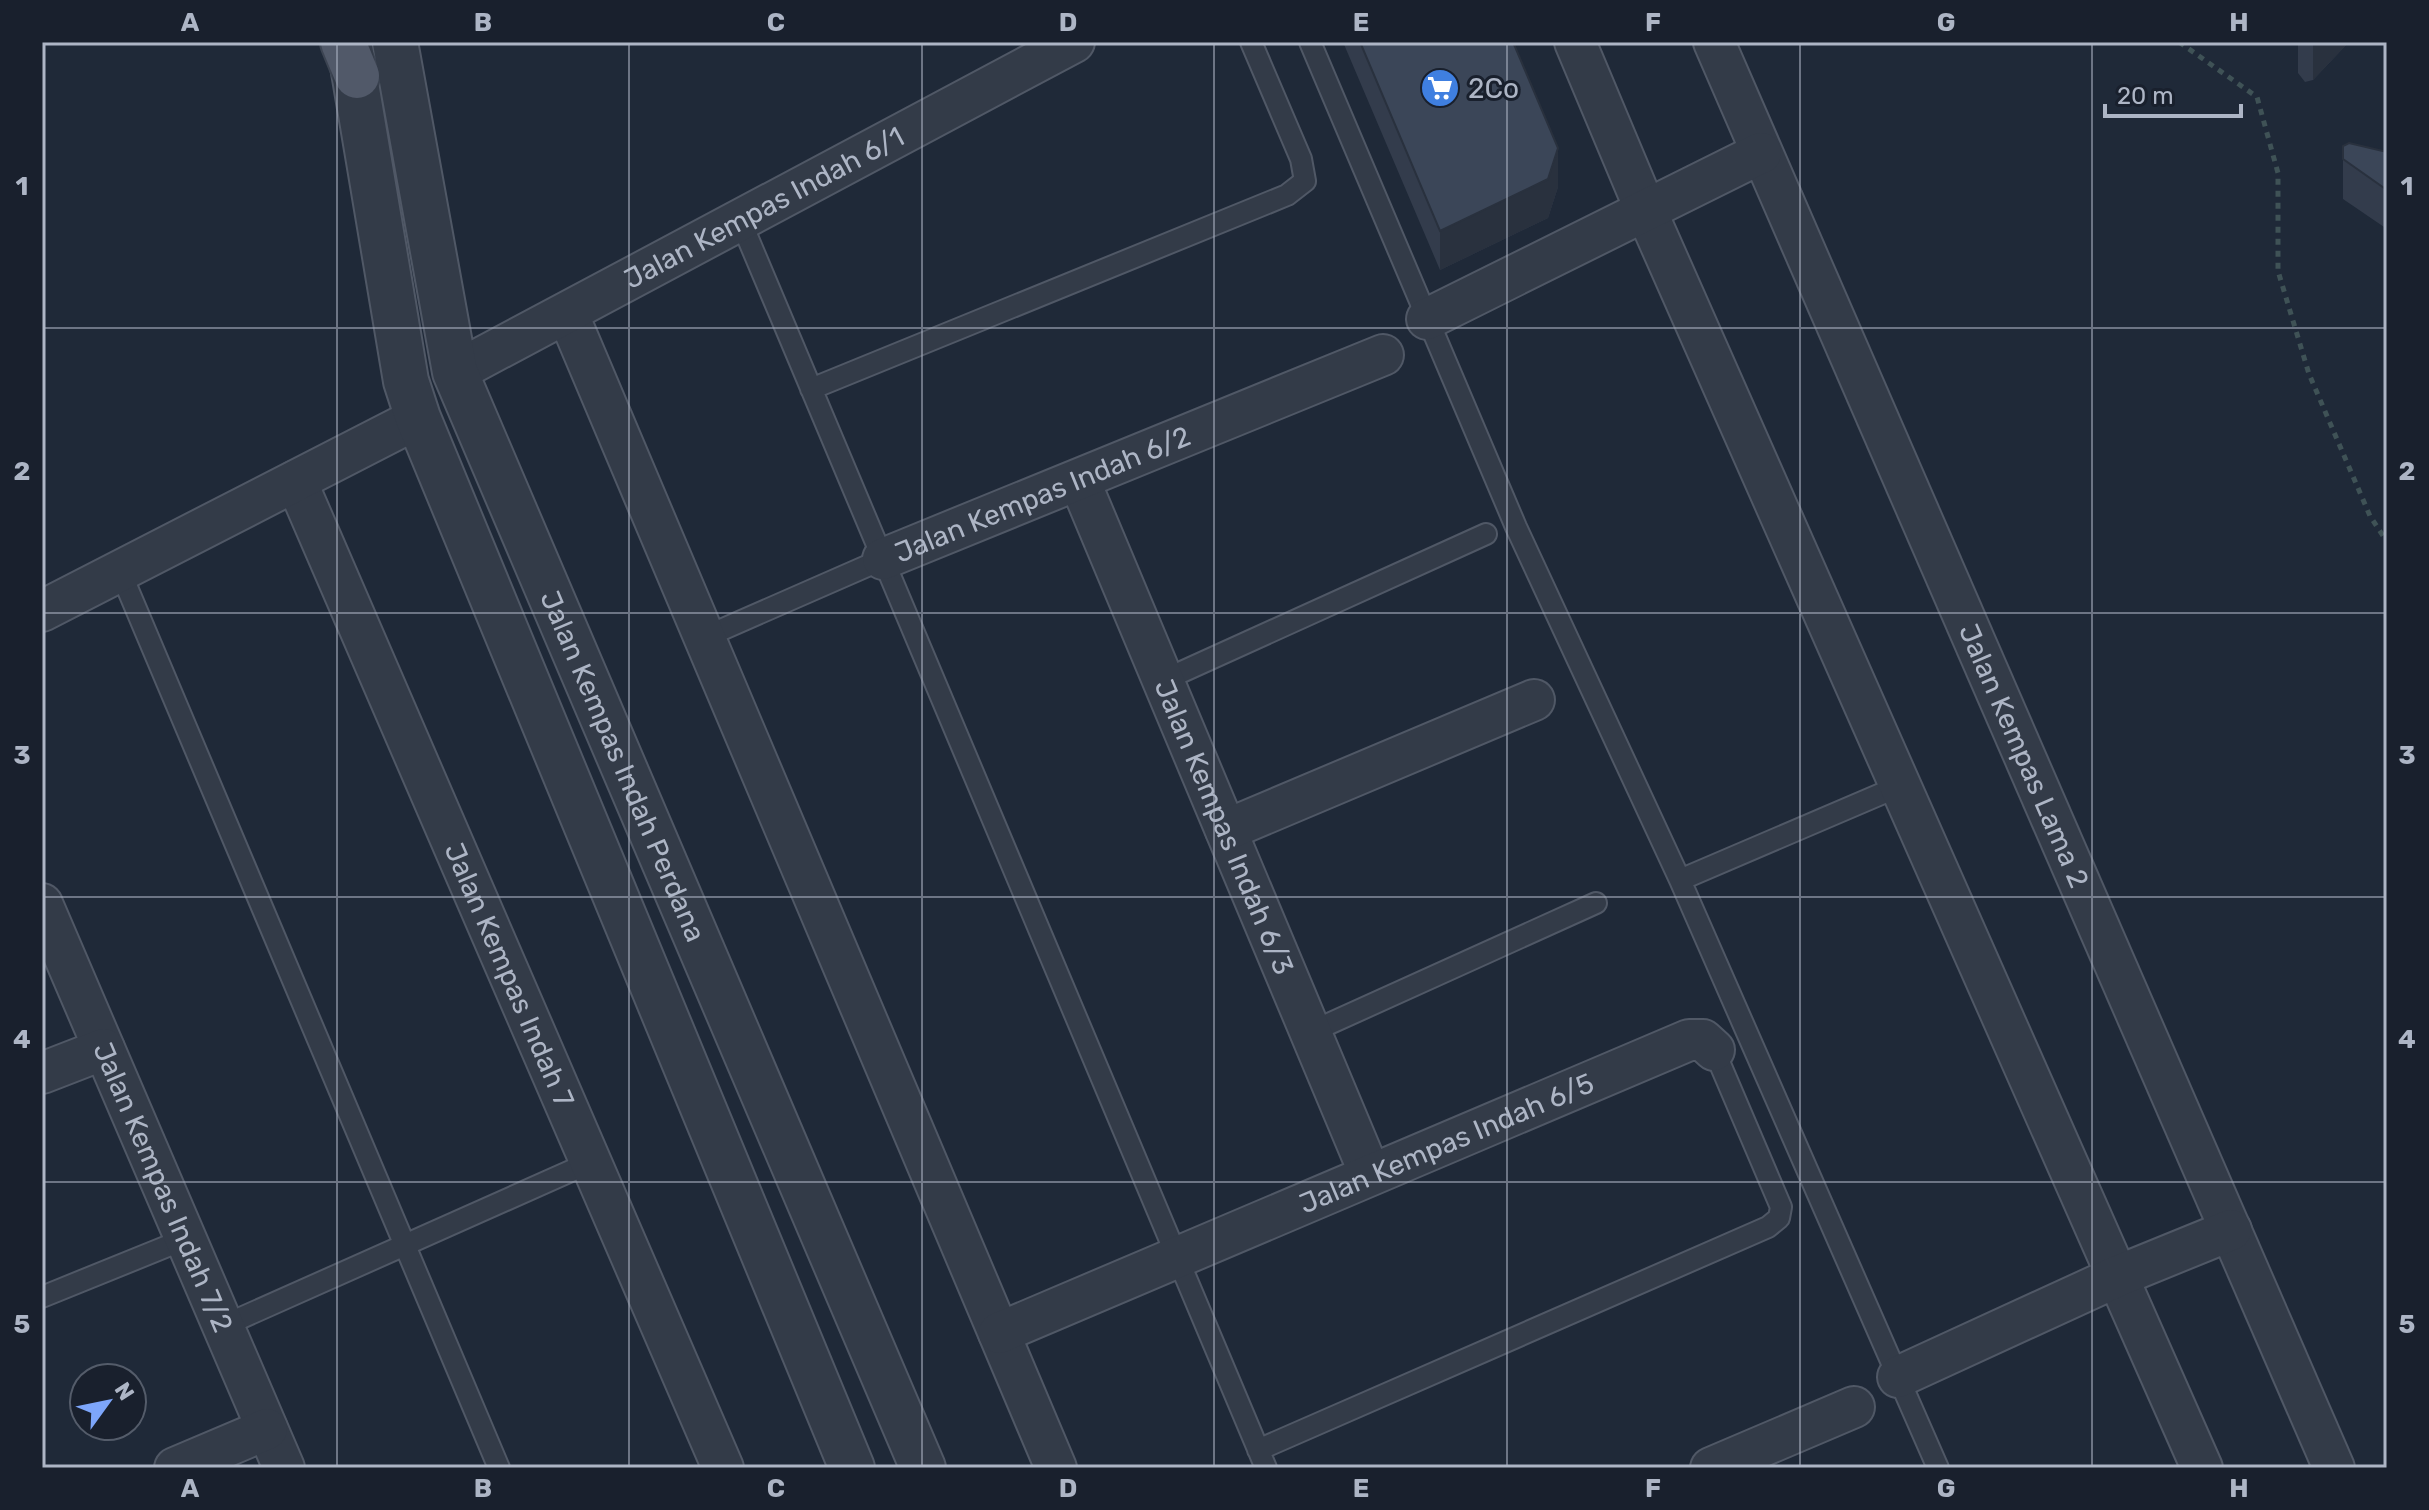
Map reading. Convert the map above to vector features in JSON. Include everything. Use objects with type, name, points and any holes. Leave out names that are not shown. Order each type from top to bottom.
[{"type":"street","name":"Jalan Kempas Indah Perdana","points":[[395,42],[455,372],[923,1468]]},
{"type":"street","name":"Jalan Kempas Indah 6/1","points":[[455,372],[568,315],[1074,42]]},
{"type":"street","points":[[1575,42],[1646,211],[2202,1468]]},
{"type":"street","name":"Jalan Kempas Lama 2","points":[[1714,42],[2334,1468]]},
{"type":"street","name":"Jalan Kempas Indah Perdana","points":[[350,53],[406,381],[418,418],[852,1468]]},
{"type":"street","points":[[1427,319],[1761,153]]},
{"type":"street","points":[[568,315],[1056,1468]]},
{"type":"street","name":"Jalan Kempas Indah 6/2","points":[[883,559],[1383,355]]},
{"type":"street","points":[[42,611],[418,418]]},
{"type":"street","name":"Jalan Kempas Indah 6/3","points":[[1079,480],[1370,1174]]},
{"type":"street","name":"Jalan Kempas Indah 7","points":[[296,481],[723,1468]]},
{"type":"street","points":[[1226,830],[1534,700]]},
{"type":"street","name":"Jalan Kempas Indah 7/2","points":[[42,904],[284,1468]]},
{"type":"street","name":"Jalan Kempas Indah 6/5","points":[[999,1333],[1689,1040],[1703,1040],[1714,1050]]},
{"type":"street","points":[[42,1073],[104,1049]]},
{"type":"street","points":[[1898,1377],[2118,1276],[2231,1230]]},
{"type":"street","points":[[1711,1468],[1854,1407]]},
{"type":"street","points":[[175,1468],[267,1429]]},
{"type":"lane","points":[[811,389],[1287,195],[1305,181],[1301,159],[1251,42]]},
{"type":"lane","points":[[1310,42],[1516,527],[1680,880],[1938,1468]]},
{"type":"lane","points":[[741,222],[1262,1459],[1768,1227],[1779,1218],[1781,1207],[1714,1050]]},
{"type":"lane","points":[[1164,680],[1486,534]]},
{"type":"lane","name":"Jalan Kempas Indah 6/2","points":[[705,637],[883,559]]},
{"type":"lane","points":[[120,571],[499,1468]]},
{"type":"lane","points":[[1680,880],[1902,785]]},
{"type":"lane","points":[[1311,1032],[1596,903]]},
{"type":"lane","points":[[223,1326],[591,1162]]},
{"type":"lane","points":[[42,1297],[185,1239]]},
{"type":"path","points":[[2179,42],[2257,97],[2278,173],[2278,271],[2309,374],[2370,516],[2387,542]]},
{"type":"building","points":[[1360,42],[1513,42],[1558,148],[1548,179],[1440,231]]},
{"type":"building","points":[[2349,143],[2387,152],[2387,190],[2343,159],[2343,146]]},
{"type":"place","name":"2Co","points":[[1440,88]]}]
